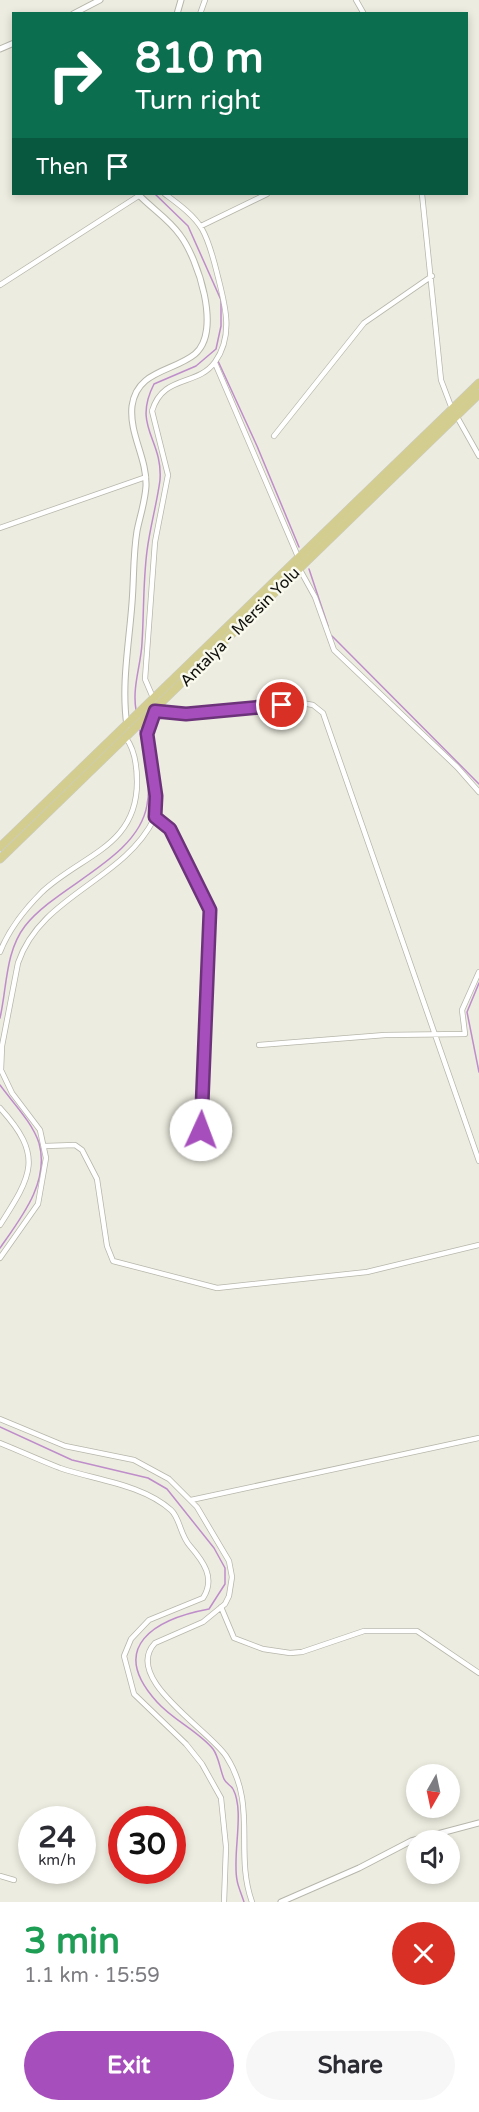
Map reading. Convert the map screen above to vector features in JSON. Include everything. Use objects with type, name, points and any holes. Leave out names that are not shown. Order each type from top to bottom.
[{"type":"highway","name":"Antalya - Mersin Yolu","points":[[0,859],[126,738],[130,727],[152,713],[299,568],[454,412],[479,383]]},
{"type":"highway","name":"Antalya - Mersin Yolu","points":[[0,847],[130,727],[146,707],[454,412],[479,394]]},
{"type":"street","points":[[77,12],[100,0]]},
{"type":"street","points":[[0,285],[137,195]]},
{"type":"street","points":[[130,727],[126,654],[137,531],[144,504],[146,477],[144,456],[135,433],[132,408],[135,396],[145,381],[158,370],[195,354],[207,335],[208,323],[198,277],[181,235],[140,195]]},
{"type":"street","points":[[154,700],[146,679],[155,542],[168,475],[152,411],[164,390],[202,373],[215,363],[225,342],[227,315],[213,258],[201,226],[166,195]]},
{"type":"street","points":[[201,226],[265,195]]},
{"type":"street","points":[[422,195],[441,380],[454,412],[479,456]]},
{"type":"street","points":[[274,436],[364,323],[432,276]]},
{"type":"street","points":[[215,363],[299,559]]},
{"type":"street","points":[[0,528],[146,477]]},
{"type":"street","points":[[299,568],[315,597],[334,650],[457,767],[479,792]]},
{"type":"street","points":[[0,1258],[38,1204],[46,1158],[40,1130],[12,1093],[1,1070],[2,1046],[18,963],[26,944],[49,913],[135,848],[155,817],[156,796],[147,734],[152,713],[186,714],[302,703],[313,705],[323,714],[479,1161]]},
{"type":"street","points":[[0,952],[10,930],[44,891],[113,842],[132,817],[137,772],[131,745],[126,738]]},
{"type":"street","points":[[155,817],[170,829],[210,910],[201,1130]]},
{"type":"street","points":[[259,1045],[435,1033],[465,1034],[462,1010],[479,972]]},
{"type":"street","points":[[0,1108],[21,1132],[28,1154],[25,1184],[0,1225]]},
{"type":"street","points":[[45,1146],[75,1145],[82,1150],[97,1179],[107,1246],[113,1261],[208,1287],[367,1272],[479,1245]]},
{"type":"street","points":[[0,1419],[65,1446],[134,1460],[169,1479],[191,1500],[231,1569],[231,1589],[221,1607],[203,1622],[155,1643],[150,1648],[146,1666],[158,1688],[217,1744],[232,1766],[246,1812],[246,1875],[252,1902]]},
{"type":"street","points":[[191,1500],[479,1438]]},
{"type":"street","points":[[0,1443],[60,1468],[128,1488],[159,1502],[174,1513],[180,1533],[206,1566],[209,1580],[203,1598],[148,1620],[131,1639],[124,1656],[134,1695],[186,1744],[202,1764],[221,1798],[226,1847],[224,1902]]},
{"type":"street","points":[[221,1607],[234,1638],[263,1648],[302,1652],[356,1632],[407,1629],[417,1631],[479,1673]]},
{"type":"street","points":[[281,1902],[359,1868],[411,1841],[479,1823]]},
{"type":"street","points":[[0,1876],[14,1880]]},
{"type":"waterway","points":[[136,710],[135,693],[142,643],[148,542],[160,480],[160,466],[147,422],[148,399],[154,384],[196,366],[216,349],[221,326],[221,300],[188,226],[156,195]]},
{"type":"waterway","points":[[218,361],[257,446],[299,547]]},
{"type":"waterway","points":[[309,569],[328,626]]},
{"type":"waterway","points":[[332,636],[479,784]]},
{"type":"waterway","points":[[0,1018],[10,959],[18,936],[25,926],[56,897],[113,856],[129,841],[140,824],[147,805],[149,786],[139,727]]},
{"type":"waterway","points":[[479,983],[467,1012],[479,1072]]},
{"type":"waterway","points":[[0,1085],[36,1135],[41,1157],[40,1172],[32,1199],[0,1248]]},
{"type":"waterway","points":[[0,1427],[72,1460],[148,1478],[167,1489],[214,1548],[225,1568],[225,1584],[209,1609],[171,1620],[156,1628],[144,1639],[137,1651],[136,1666],[143,1683],[157,1702],[213,1749],[224,1779],[233,1789],[238,1809],[236,1870],[244,1902]]},
{"type":"route","points":[[201,1130],[210,910],[170,829],[155,817],[155,782],[147,734],[148,727],[155,711],[167,714],[186,714],[282,705]]}]
